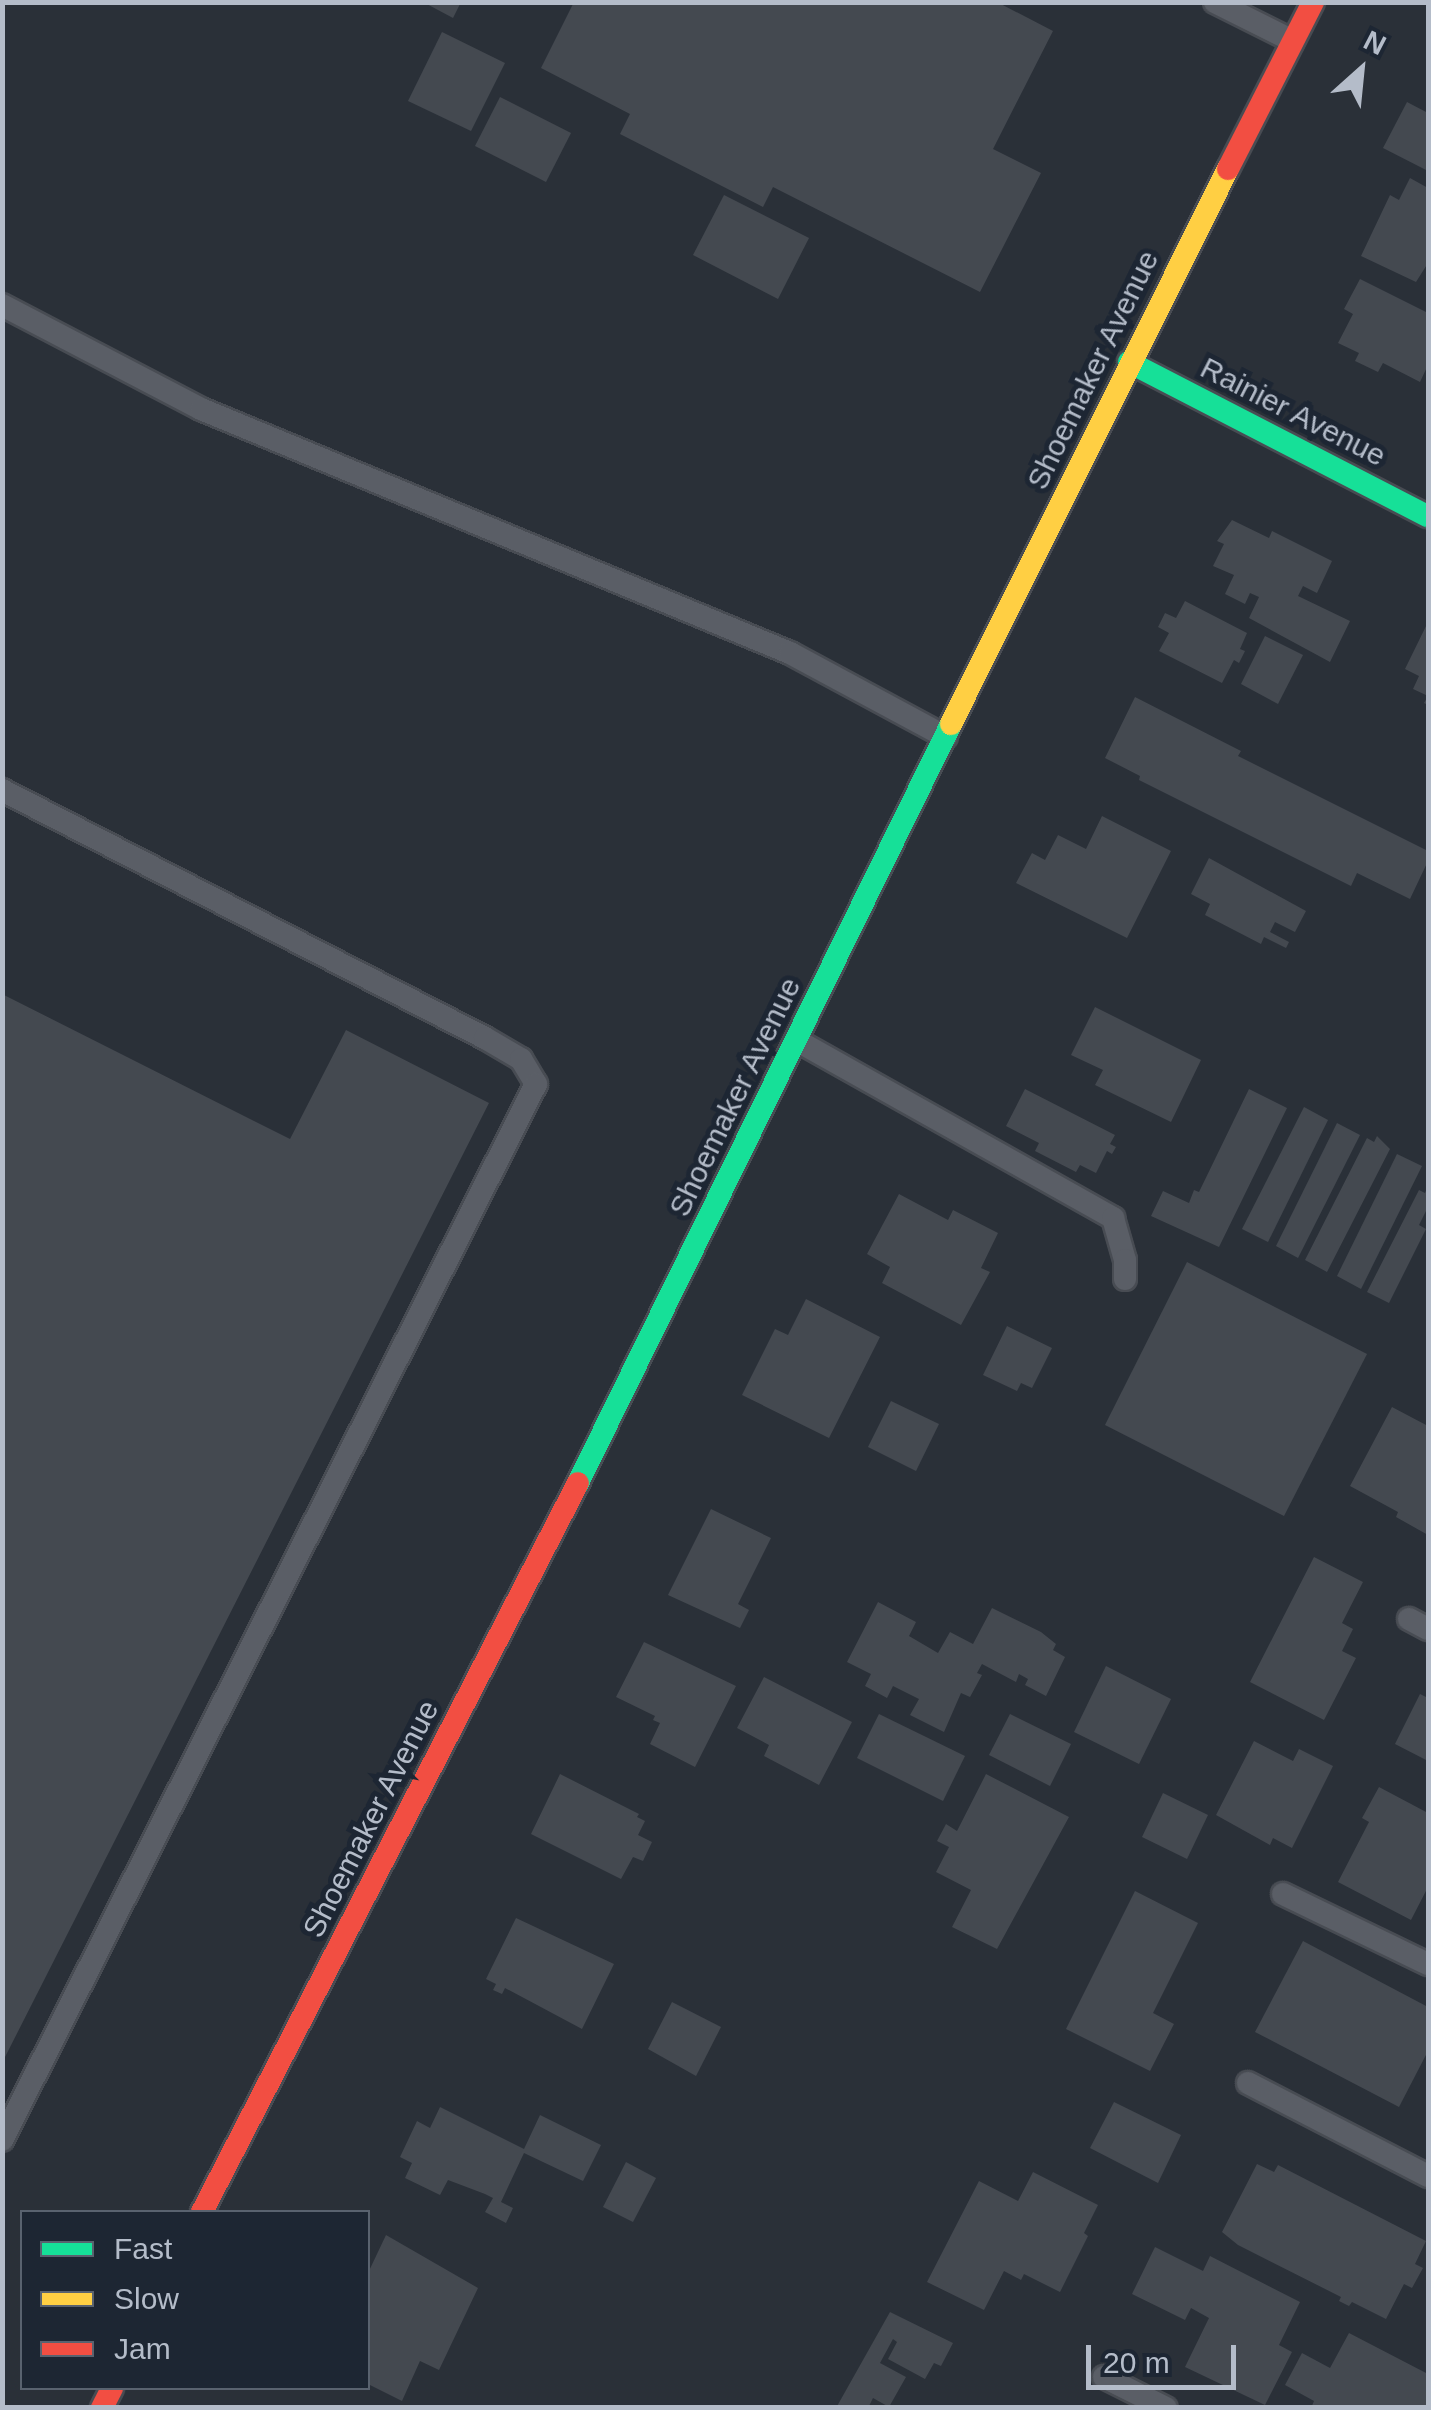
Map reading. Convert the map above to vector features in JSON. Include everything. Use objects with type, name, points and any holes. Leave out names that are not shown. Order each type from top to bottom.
[{"type":"main road","name":"Shoemaker Avenue","points":[[203,2210],[616,1407],[1129,362],[1314,2]]},
{"type":"main road","name":"Rainier Avenue","points":[[1129,362],[1428,516]]},
{"type":"lane","points":[[1215,2],[1293,41]]},
{"type":"lane","points":[[2,305],[201,409],[790,654],[946,736]]},
{"type":"lane","points":[[2,790],[485,1038],[521,1060],[536,1084],[2,2140]]},
{"type":"lane","points":[[796,1040],[1113,1218],[1125,1260],[1125,1279]]},
{"type":"lane","points":[[1283,1894],[1428,1964]]},
{"type":"lane","points":[[1248,2083],[1428,2176]]},
{"type":"lane","points":[[1104,2378],[1166,2408]]},
{"type":"building","points":[[423,2],[461,2],[453,18]]},
{"type":"building","points":[[574,2],[997,2],[1053,31],[993,149],[1041,173],[980,292],[773,187],[763,207],[620,134],[630,114],[541,68]]},
{"type":"building","points":[[442,32],[505,63],[471,131],[408,101]]},
{"type":"building","points":[[500,97],[571,133],[546,182],[475,146]]},
{"type":"building","points":[[1407,102],[1428,113],[1428,171],[1383,148]]},
{"type":"building","points":[[1410,178],[1428,188],[1428,263],[1416,282],[1361,256],[1390,195],[1399,200]]},
{"type":"building","points":[[724,195],[809,238],[778,299],[693,255]]},
{"type":"building","points":[[1360,279],[1428,313],[1428,365],[1420,382],[1383,363],[1378,372],[1355,361],[1359,353],[1338,343],[1353,314],[1344,309]]},
{"type":"building","points":[[1232,520],[1269,538],[1272,531],[1332,561],[1317,593],[1303,586],[1298,596],[1350,621],[1330,662],[1249,618],[1259,597],[1250,593],[1245,604],[1225,594],[1234,575],[1213,566],[1224,544],[1217,541]]},
{"type":"building","points":[[1185,601],[1247,633],[1239,663],[1234,660],[1222,683],[1159,651],[1169,633],[1158,627],[1165,613],[1176,618]]},
{"type":"building","points":[[1428,622],[1428,696],[1413,689],[1419,676],[1405,669]]},
{"type":"building","points":[[1265,636],[1303,655],[1278,704],[1241,684]]},
{"type":"building","points":[[1135,697],[1241,751],[1238,756],[1428,851],[1428,861],[1410,899],[1357,873],[1351,886],[1139,780],[1140,776],[1105,758]]},
{"type":"building","points":[[1102,816],[1171,851],[1127,938],[1016,883],[1032,853],[1045,860],[1058,835],[1086,849]]},
{"type":"building","points":[[1209,858],[1306,911],[1295,932],[1275,922],[1270,932],[1289,942],[1286,948],[1264,937],[1261,944],[1205,915],[1210,904],[1191,894]]},
{"type":"building","points":[[2,994],[290,1139],[346,1030],[489,1103],[2,2063]]},
{"type":"building","points":[[1095,1007],[1201,1060],[1171,1122],[1095,1085],[1103,1070],[1071,1055]]},
{"type":"building","points":[[1025,1089],[1115,1135],[1110,1144],[1116,1147],[1112,1154],[1107,1151],[1096,1173],[1080,1165],[1076,1172],[1035,1151],[1039,1143],[1006,1126]]},
{"type":"building","points":[[1249,1089],[1287,1108],[1219,1247],[1151,1216],[1163,1191],[1189,1203],[1194,1190],[1199,1192]]},
{"type":"building","points":[[1304,1107],[1328,1120],[1268,1242],[1242,1229]]},
{"type":"building","points":[[1337,1123],[1360,1135],[1298,1258],[1276,1246]]},
{"type":"building","points":[[1377,1136],[1390,1149],[1327,1272],[1305,1260],[1367,1138],[1374,1142]]},
{"type":"building","points":[[1397,1154],[1422,1166],[1361,1289],[1337,1276]]},
{"type":"building","points":[[1428,1186],[1428,1207],[1419,1225],[1426,1229],[1389,1303],[1367,1292],[1419,1190],[1425,1193]]},
{"type":"building","points":[[899,1194],[948,1220],[953,1210],[998,1233],[981,1268],[990,1272],[961,1325],[882,1283],[890,1267],[867,1254]]},
{"type":"building","points":[[1187,1262],[1367,1354],[1284,1516],[1105,1425]]},
{"type":"building","points":[[806,1299],[880,1337],[829,1438],[742,1395],[775,1329],[788,1335]]},
{"type":"building","points":[[1007,1326],[1052,1348],[1032,1388],[1021,1383],[1017,1391],[983,1375]]},
{"type":"building","points":[[891,1401],[939,1424],[916,1471],[868,1447]]},
{"type":"building","points":[[1392,1407],[1428,1426],[1428,1535],[1396,1517],[1398,1512],[1350,1486]]},
{"type":"building","points":[[711,1509],[771,1538],[738,1604],[749,1610],[740,1628],[668,1595]]},
{"type":"building","points":[[1314,1557],[1363,1582],[1342,1623],[1353,1629],[1342,1651],[1356,1658],[1324,1720],[1250,1682]]},
{"type":"building","points":[[878,1602],[916,1622],[909,1636],[938,1653],[950,1632],[973,1644],[992,1608],[1041,1632],[1056,1644],[1053,1650],[1065,1657],[1046,1696],[1025,1685],[1028,1679],[1019,1674],[1016,1682],[982,1664],[977,1673],[982,1675],[970,1697],[961,1693],[944,1732],[910,1715],[919,1699],[893,1686],[887,1698],[865,1686],[871,1674],[847,1662]]},
{"type":"building","points":[[644,1642],[736,1686],[695,1767],[650,1744],[660,1723],[653,1720],[655,1716],[616,1697]]},
{"type":"building","points":[[1106,1666],[1171,1699],[1139,1764],[1074,1732]]},
{"type":"building","points":[[764,1677],[852,1722],[819,1785],[764,1756],[769,1745],[737,1728]]},
{"type":"building","points":[[1420,1694],[1428,1698],[1428,1761],[1395,1744]]},
{"type":"building","points":[[879,1714],[965,1756],[943,1801],[857,1758]]},
{"type":"building","points":[[1010,1714],[1071,1744],[1050,1786],[989,1755]]},
{"type":"building","points":[[1254,1741],[1293,1761],[1299,1749],[1333,1766],[1292,1848],[1273,1838],[1270,1845],[1216,1815]]},
{"type":"building","points":[[560,1774],[639,1814],[637,1817],[645,1821],[638,1835],[652,1842],[643,1861],[633,1857],[621,1879],[531,1834]]},
{"type":"building","points":[[986,1774],[1069,1817],[997,1949],[952,1927],[971,1890],[936,1872],[949,1847],[937,1841],[946,1824],[957,1831]]},
{"type":"building","points":[[1379,1787],[1428,1813],[1428,1887],[1411,1920],[1338,1882],[1369,1822],[1362,1818]]},
{"type":"building","points":[[1163,1793],[1208,1815],[1187,1859],[1142,1837]]},
{"type":"building","points":[[1135,1891],[1198,1923],[1153,2013],[1174,2024],[1150,2071],[1066,2029]]},
{"type":"building","points":[[516,1918],[614,1964],[582,2029],[505,1988],[502,1994],[493,1990],[496,1984],[486,1979]]},
{"type":"building","points":[[1303,1941],[1428,2007],[1428,2051],[1399,2107],[1255,2032]]},
{"type":"building","points":[[672,2002],[721,2027],[696,2076],[648,2049]]},
{"type":"building","points":[[1114,2102],[1181,2135],[1158,2183],[1090,2148]]},
{"type":"building","points":[[440,2107],[524,2149],[540,2115],[601,2145],[583,2181],[524,2153],[501,2202],[513,2208],[506,2223],[485,2212],[493,2198],[485,2194],[448,2180],[440,2195],[405,2178],[412,2163],[400,2157],[417,2121],[430,2128]]},
{"type":"building","points":[[626,2162],[656,2178],[633,2222],[603,2207]]},
{"type":"building","points":[[1257,2164],[1274,2172],[1278,2165],[1426,2241],[1415,2264],[1423,2268],[1412,2288],[1404,2284],[1386,2319],[1352,2302],[1349,2306],[1339,2301],[1341,2297],[1238,2245],[1222,2232]]},
{"type":"building","points":[[1033,2172],[1098,2205],[1084,2233],[1088,2236],[1060,2292],[1024,2274],[1021,2280],[1004,2271],[984,2310],[927,2282],[979,2181],[1018,2201]]},
{"type":"building","points":[[386,2235],[478,2288],[439,2370],[420,2361],[402,2401],[370,2385],[370,2269]]},
{"type":"building","points":[[1155,2247],[1203,2271],[1210,2256],[1300,2302],[1279,2345],[1292,2352],[1265,2405],[1185,2367],[1209,2318],[1191,2308],[1185,2320],[1132,2294]]},
{"type":"building","points":[[890,2312],[953,2343],[941,2366],[934,2363],[925,2379],[888,2359],[897,2342],[893,2339],[880,2363],[906,2377],[889,2407],[873,2398],[868,2408],[836,2408]]},
{"type":"building","points":[[1349,2333],[1428,2374],[1428,2408],[1311,2408],[1314,2401],[1285,2385],[1302,2353],[1330,2368]]},
{"type":"traffic: fast","points":[[1129,362],[1428,516]]},
{"type":"traffic: fast","points":[[578,1483],[951,724]]},
{"type":"traffic: slow","points":[[951,724],[1228,169]]},
{"type":"traffic: jam","points":[[1228,169],[1313,2]]},
{"type":"traffic: jam","points":[[203,2210],[578,1483]]},
{"type":"traffic: jam","points":[[102,2408],[111,2390]]}]
